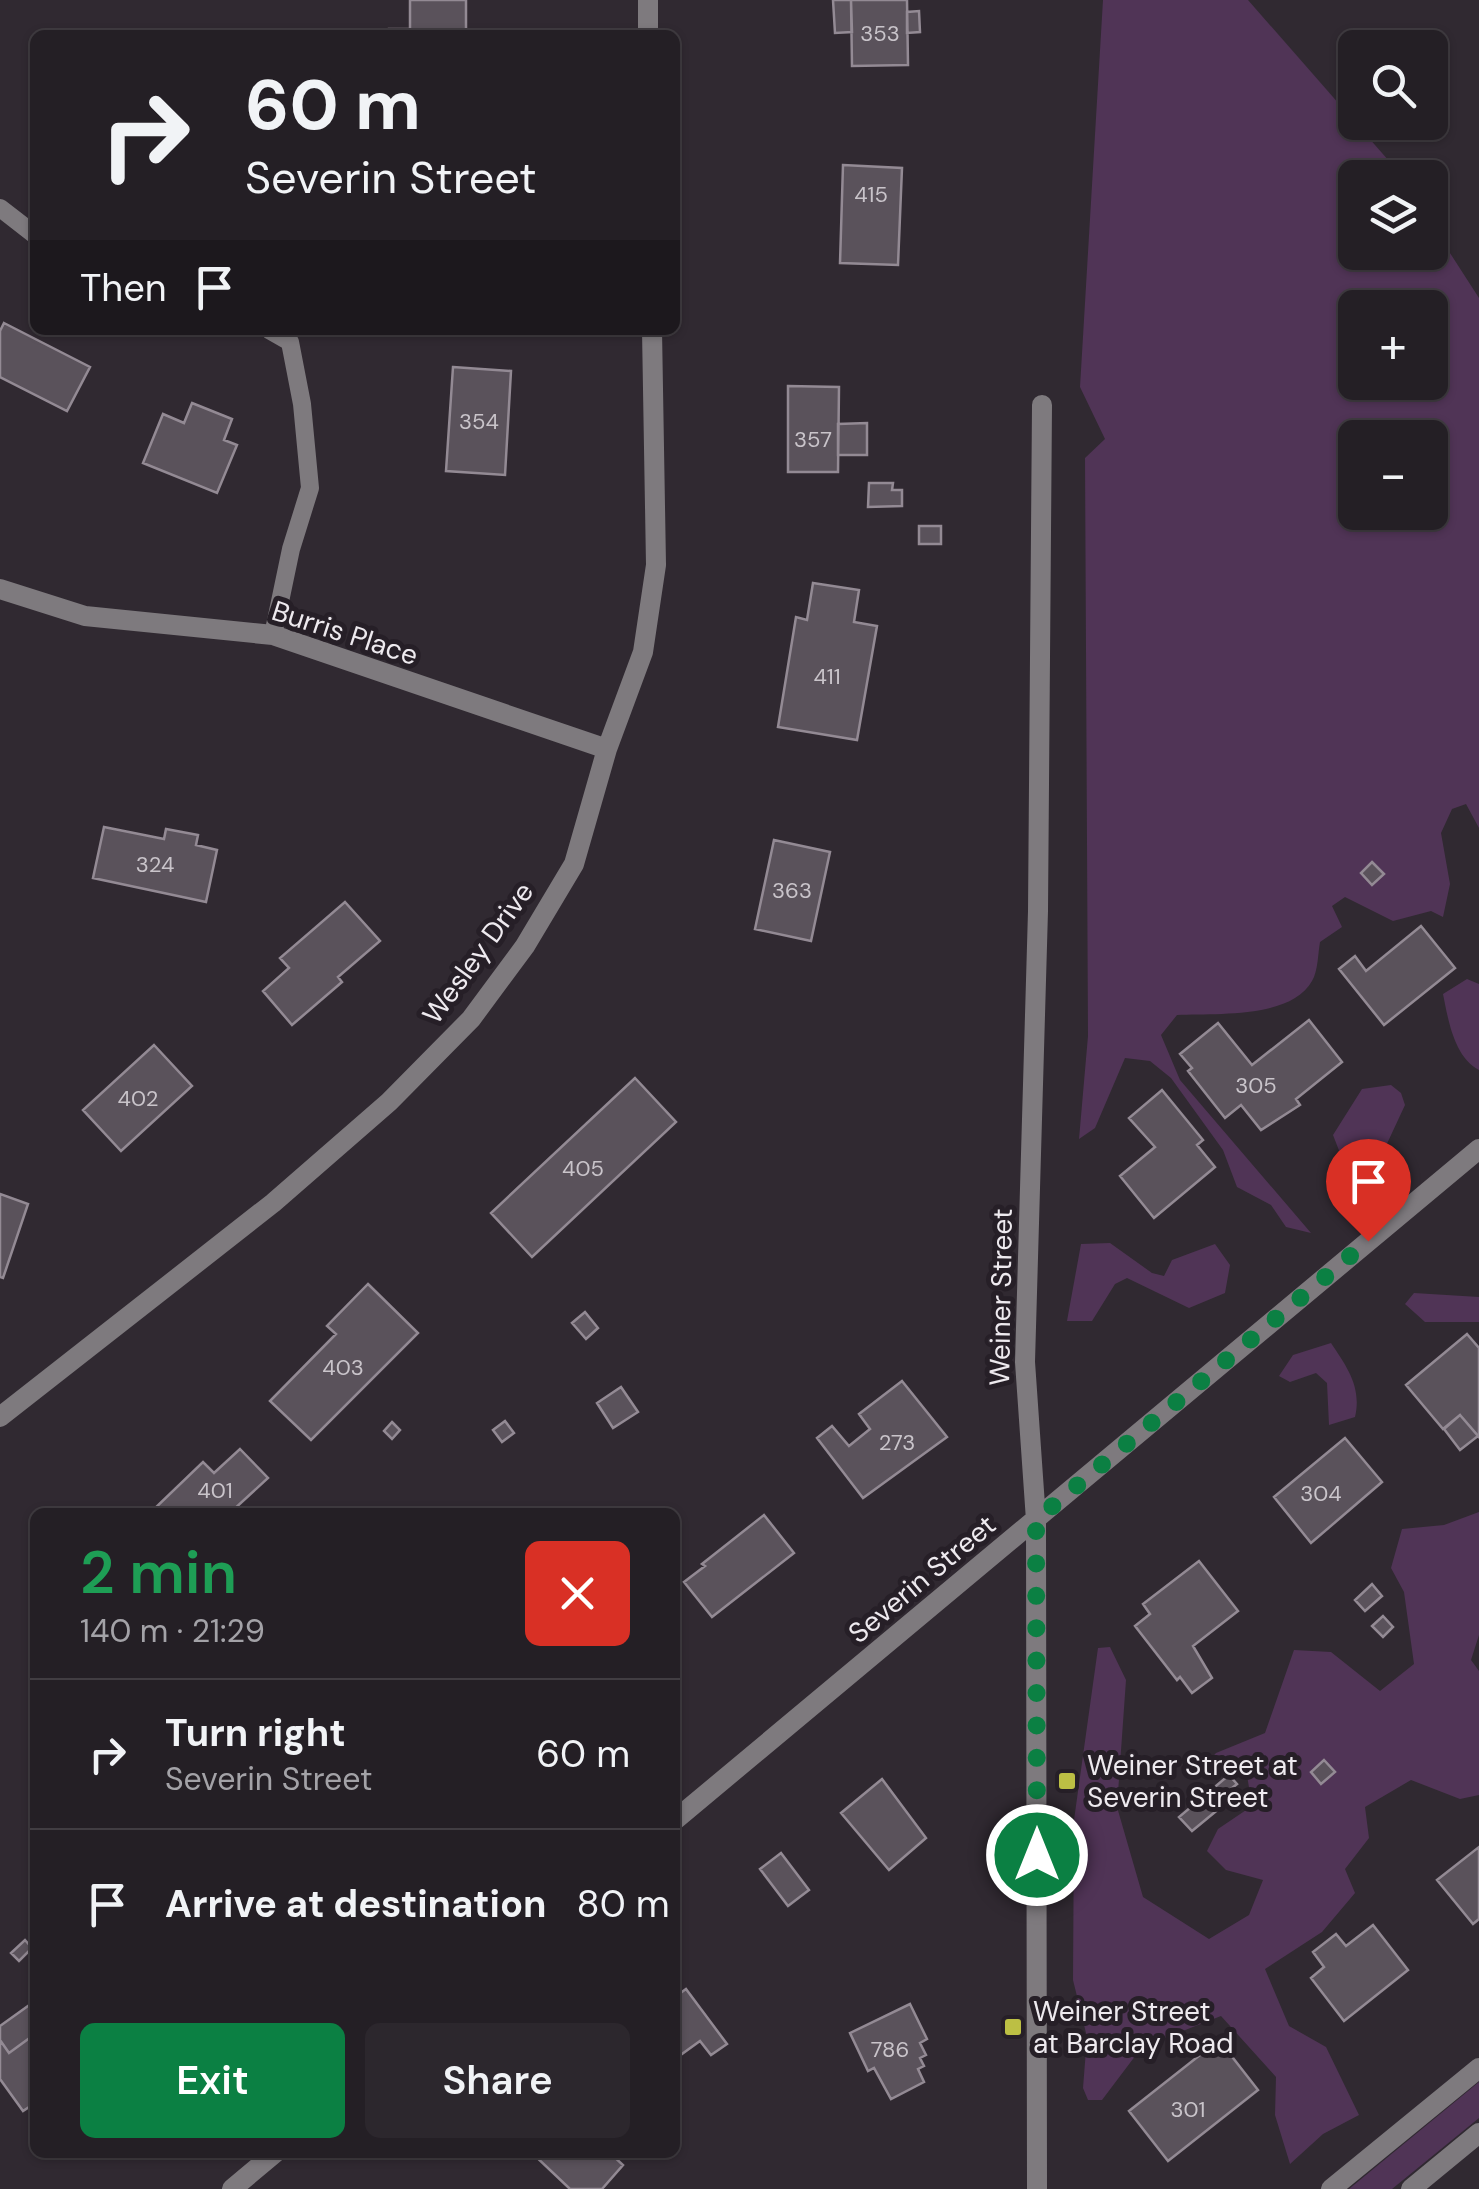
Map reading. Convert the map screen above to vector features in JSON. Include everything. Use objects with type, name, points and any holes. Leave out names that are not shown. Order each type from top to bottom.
[{"type":"street","points":[[648,0],[648,30]]},
{"type":"street","name":"Wesley Drive","points":[[0,1417],[274,1203],[389,1102],[471,1019],[525,946],[574,864],[607,750],[643,652],[656,565],[652,335]]},
{"type":"street","name":"Weiner Street","points":[[1037,2189],[1036,1520],[1025,1362],[1038,912],[1042,405]]},
{"type":"street","name":"Burris Place","points":[[0,590],[85,616],[273,634],[607,750]]},
{"type":"street","name":"Severin Street","points":[[680,1816],[1479,1149]]},
{"type":"street","points":[[1331,2189],[1479,2068]]},
{"type":"street","points":[[1411,2189],[1479,2132]]},
{"type":"street","points":[[232,2189],[269,2158]]},
{"type":"lane","points":[[0,208],[30,231]]},
{"type":"lane","points":[[273,634],[291,549],[310,488],[302,404],[290,342],[278,335]]},
{"type":"shaded area","points":[[1103,0],[1248,0],[1338,103],[1338,140],[1371,140],[1388,160],[1338,160],[1338,270],[1448,270],[1448,250],[1479,298],[1479,828],[1466,804],[1452,809],[1441,833],[1450,884],[1443,917],[1431,911],[1393,921],[1345,897],[1332,906],[1342,927],[1320,942],[1314,977],[1302,993],[1287,1002],[1251,1012],[1177,1015],[1161,1035],[1180,1080],[1311,1233],[1286,1227],[1271,1205],[1237,1187],[1223,1150],[1171,1078],[1150,1061],[1125,1058],[1095,1128],[1079,1139],[1088,1036],[1085,458],[1105,439],[1080,387]]},
{"type":"shaded area","points":[[1467,979],[1479,984],[1479,1070],[1458,1047],[1443,994]]},
{"type":"shaded area","points":[[1391,1085],[1401,1093],[1405,1105],[1378,1163],[1340,1153],[1333,1135],[1362,1089]]},
{"type":"shaded area","points":[[1110,1243],[1152,1273],[1164,1276],[1172,1260],[1215,1244],[1230,1265],[1225,1293],[1189,1308],[1127,1278],[1115,1284],[1092,1321],[1067,1321],[1081,1244]]},
{"type":"shaded area","points":[[1414,1293],[1479,1297],[1479,1322],[1425,1322],[1405,1304]]},
{"type":"shaded area","points":[[1331,1343],[1352,1378],[1357,1406],[1355,1417],[1329,1425],[1327,1383],[1316,1373],[1290,1382],[1279,1376],[1293,1355]]},
{"type":"shaded area","points":[[1479,1512],[1479,1635],[1471,1660],[1479,1671],[1479,1795],[1460,1799],[1411,1780],[1365,1807],[1369,1838],[1345,1869],[1355,1893],[1322,1932],[1265,1969],[1289,2026],[1326,2047],[1359,2115],[1323,2134],[1290,2164],[1275,2115],[1276,2077],[1221,2016],[1142,2047],[1102,2100],[1088,2100],[1083,2088],[1087,2037],[1073,1980],[1074,1820],[1098,1648],[1110,1647],[1126,1680],[1117,1807],[1143,1897],[1209,1939],[1249,1915],[1263,1880],[1226,1870],[1207,1851],[1218,1829],[1252,1806],[1246,1769],[1234,1764],[1194,1777],[1216,1753],[1265,1733],[1294,1650],[1331,1652],[1380,1691],[1414,1664],[1404,1592],[1391,1568],[1402,1529],[1444,1525]]},
{"type":"shaded area","points":[[1479,2082],[1479,2118],[1392,2189],[1349,2189]]},
{"type":"building","points":[[410,0],[466,0],[466,30],[389,30],[410,29]]},
{"type":"building","points":[[833,0],[851,0],[852,32],[835,33]]},
{"type":"building","points":[[851,0],[907,0],[908,65],[852,66]]},
{"type":"building","points":[[919,11],[920,32],[907,33],[907,12]]},
{"type":"building","points":[[843,165],[902,168],[898,265],[840,263]]},
{"type":"building","points":[[4,323],[90,367],[67,411],[0,377],[0,331]]},
{"type":"building","points":[[453,367],[511,371],[505,475],[446,471]]},
{"type":"building","points":[[788,386],[839,387],[838,472],[788,472]]},
{"type":"building","points":[[192,403],[232,419],[224,440],[237,445],[217,493],[143,463],[163,414],[184,423]]},
{"type":"building","points":[[867,423],[867,455],[838,455],[838,424]]},
{"type":"building","points":[[869,483],[893,483],[892,490],[902,490],[902,506],[868,507]]},
{"type":"building","points":[[919,526],[941,526],[941,544],[919,544]]},
{"type":"building","points":[[813,583],[859,590],[854,622],[877,626],[857,740],[778,727],[796,617],[807,620]]},
{"type":"building","points":[[104,827],[164,839],[166,829],[198,835],[196,845],[217,850],[206,902],[93,878]]},
{"type":"building","points":[[774,840],[830,852],[811,941],[755,929]]},
{"type":"building","points":[[1372,862],[1384,874],[1372,885],[1361,873]]},
{"type":"building","points":[[345,902],[380,941],[338,977],[342,982],[292,1025],[263,991],[289,968],[280,958]]},
{"type":"building","points":[[1421,926],[1455,968],[1384,1025],[1339,969],[1355,956],[1366,971]]},
{"type":"building","points":[[1309,1020],[1342,1062],[1296,1099],[1300,1105],[1261,1130],[1241,1105],[1225,1118],[1188,1071],[1192,1068],[1180,1054],[1218,1023],[1252,1065]]},
{"type":"building","points":[[154,1045],[192,1086],[121,1151],[83,1110]]},
{"type":"building","points":[[635,1078],[676,1122],[532,1257],[491,1213]]},
{"type":"building","points":[[1162,1090],[1203,1140],[1197,1145],[1215,1167],[1154,1218],[1120,1176],[1155,1147],[1129,1118]]},
{"type":"building","points":[[0,1194],[28,1204],[3,1278],[0,1277]]},
{"type":"building","points":[[368,1284],[418,1333],[311,1440],[270,1401],[336,1334],[327,1326]]},
{"type":"building","points":[[585,1312],[598,1328],[586,1339],[572,1323]]},
{"type":"building","points":[[1467,1334],[1479,1348],[1479,1437],[1460,1415],[1443,1429],[1406,1385]]},
{"type":"building","points":[[902,1381],[947,1437],[863,1498],[817,1438],[832,1426],[849,1446],[870,1429],[859,1414]]},
{"type":"building","points":[[621,1387],[638,1412],[613,1428],[597,1403]]},
{"type":"building","points":[[1460,1415],[1478,1436],[1460,1450],[1444,1429]]},
{"type":"building","points":[[505,1421],[514,1433],[502,1442],[493,1430]]},
{"type":"building","points":[[392,1422],[400,1430],[392,1439],[384,1431]]},
{"type":"building","points":[[1345,1438],[1382,1482],[1311,1543],[1274,1497]]},
{"type":"building","points":[[240,1449],[268,1478],[235,1508],[155,1508],[203,1462],[214,1473]]},
{"type":"building","points":[[764,1515],[794,1553],[712,1617],[684,1582]]},
{"type":"building","points":[[1199,1561],[1238,1611],[1193,1646],[1212,1678],[1192,1693],[1180,1677],[1177,1680],[1135,1626],[1150,1614],[1143,1604]]},
{"type":"building","points":[[1372,1584],[1382,1596],[1365,1611],[1355,1600]]},
{"type":"building","points":[[1383,1616],[1393,1627],[1383,1637],[1372,1626]]},
{"type":"building","points":[[1324,1760],[1335,1772],[1321,1784],[1311,1772]]},
{"type":"building","points":[[1229,1775],[1237,1784],[1227,1792],[1232,1798],[1192,1831],[1179,1817]]},
{"type":"building","points":[[882,1779],[926,1838],[889,1870],[841,1813]]},
{"type":"building","points":[[1479,1847],[1479,1919],[1473,1924],[1437,1880]]},
{"type":"building","points":[[781,1853],[809,1890],[788,1906],[760,1869]]},
{"type":"building","points":[[1373,1925],[1408,1970],[1344,2021],[1311,1978],[1324,1967],[1313,1952],[1336,1934],[1346,1946]]},
{"type":"building","points":[[25,1940],[30,1946],[19,1961],[11,1953]]},
{"type":"building","points":[[686,1989],[727,2044],[711,2055],[700,2041],[680,2055],[680,1993]]},
{"type":"building","points":[[910,2004],[927,2039],[920,2043],[926,2055],[920,2058],[924,2066],[918,2069],[924,2082],[891,2099],[874,2068],[868,2071],[850,2033]]},
{"type":"building","points":[[30,2005],[30,2038],[9,2053],[0,2040],[0,2026]]},
{"type":"building","points":[[30,2038],[30,2106],[23,2111],[0,2079],[0,2040],[9,2053]]},
{"type":"building","points":[[1219,2040],[1258,2090],[1168,2161],[1129,2111]]},
{"type":"building","points":[[537,2158],[615,2158],[623,2165],[602,2189],[570,2189]]},
{"type":"place","name":"Weiner Street at Severin Street","points":[[1067,1781]]},
{"type":"place","name":"Weiner Street at Barclay Road","points":[[1013,2027]]},
{"type":"route","points":[[1037,1855],[1036,1520],[1368,1241]]}]
